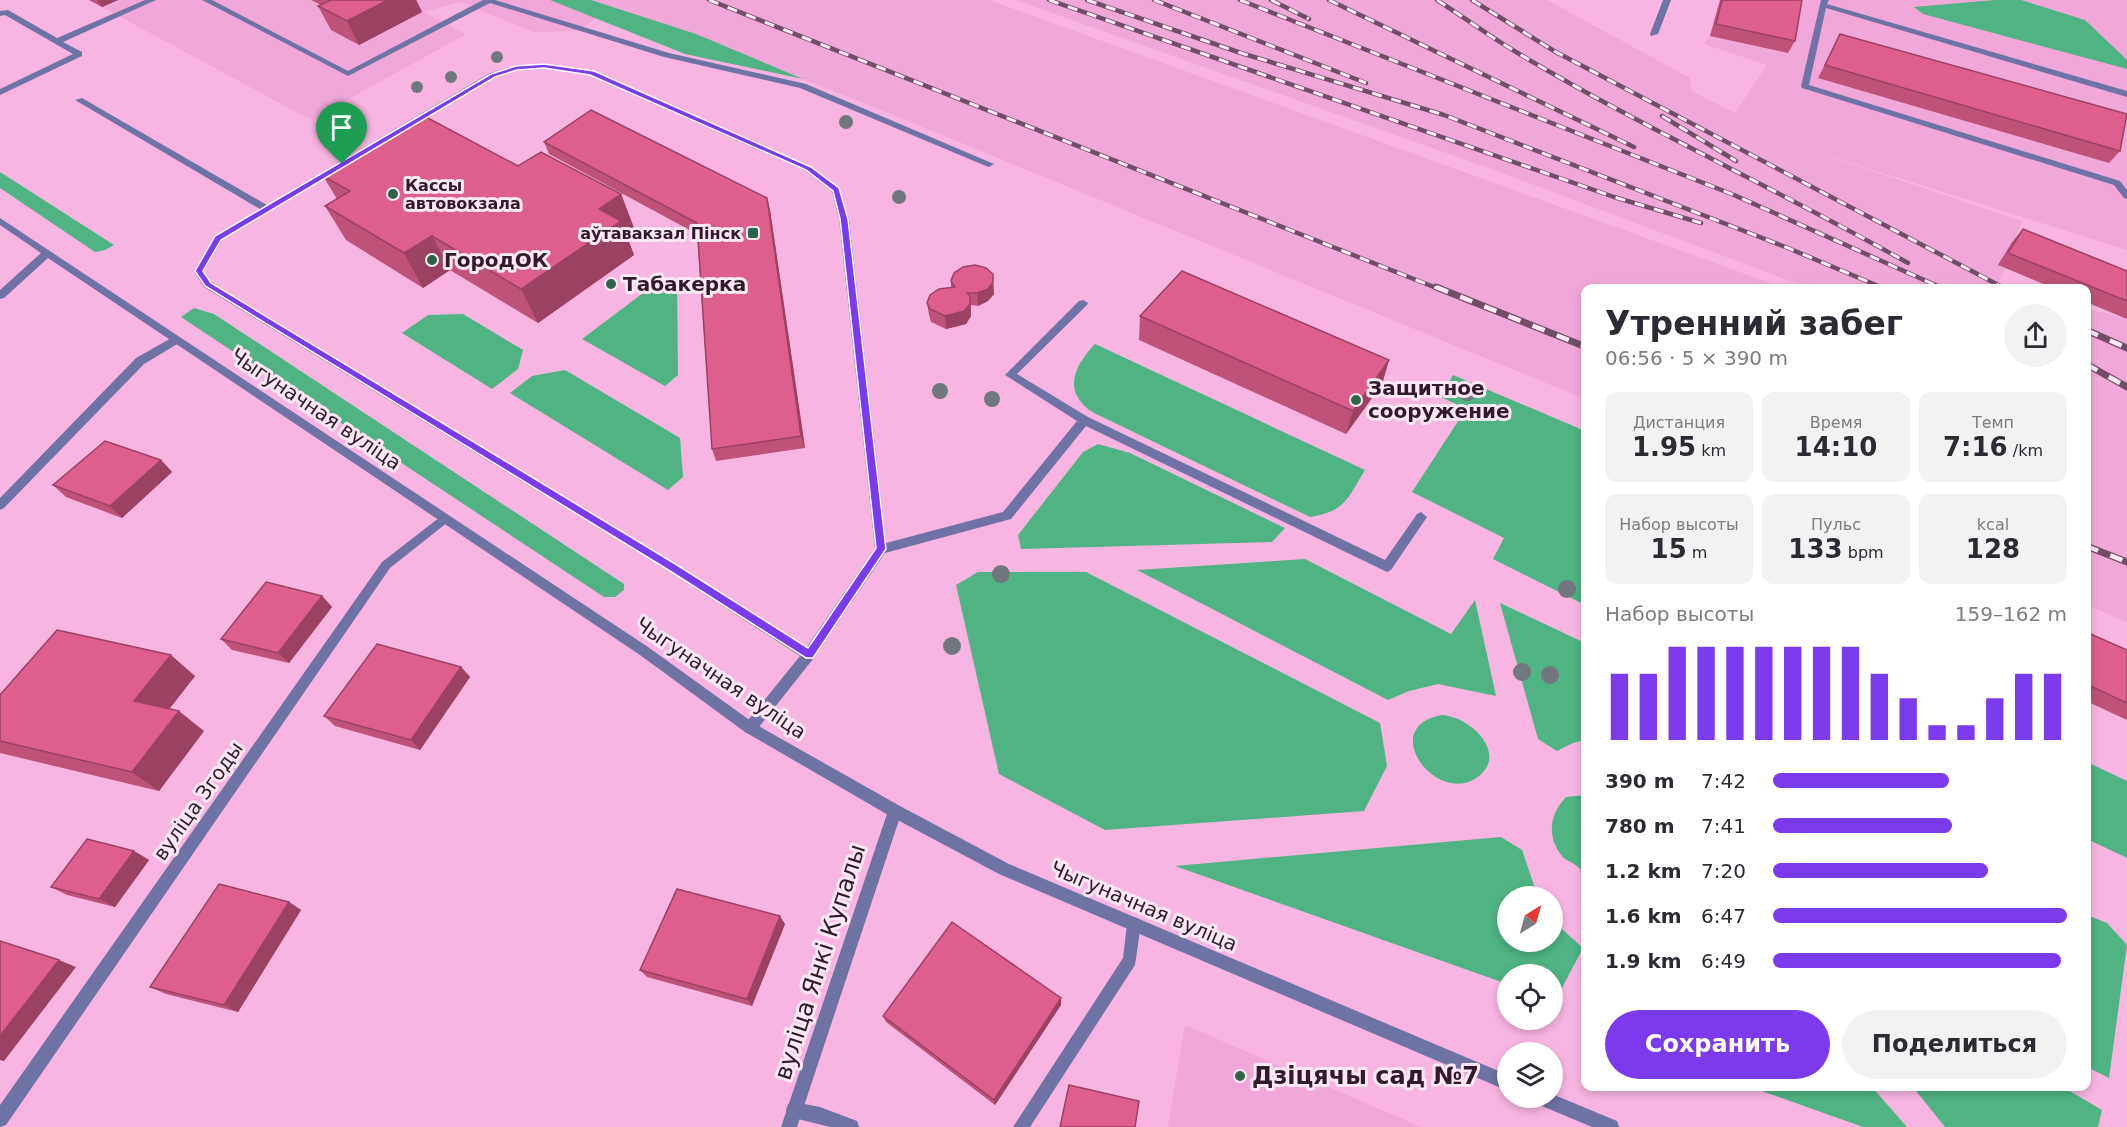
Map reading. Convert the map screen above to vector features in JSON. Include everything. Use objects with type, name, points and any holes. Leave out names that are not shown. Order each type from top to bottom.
[{"type":"street","points":[[56,42],[152,0]]},
{"type":"street","points":[[206,0],[348,74],[487,0],[666,55],[803,86],[989,164]]},
{"type":"street","points":[[1654,34],[1667,0]]},
{"type":"street","points":[[2127,94],[1824,3],[1805,86],[2117,183],[2127,196]]},
{"type":"street","points":[[0,14],[5,12],[79,54],[0,92]]},
{"type":"street","points":[[750,728],[809,655],[881,549],[844,219],[836,190],[809,169],[591,73],[544,66],[516,68],[493,75],[218,238],[199,271],[208,285],[673,568],[809,655]]},
{"type":"street","points":[[79,100],[266,208]]},
{"type":"street","name":"Чыгуначная вуліца","points":[[0,221],[644,651],[750,728],[895,811],[1004,869],[1497,1078]]},
{"type":"street","points":[[0,296],[47,253]]},
{"type":"street","points":[[1083,303],[1010,375],[1084,420],[1387,567],[1421,517]]},
{"type":"street","points":[[0,505],[140,361],[176,340]]},
{"type":"street","points":[[881,549],[1007,516],[1084,420]]},
{"type":"street","name":"вуліца Згоды","points":[[0,1119],[386,565],[444,519]]},
{"type":"street","name":"вуліца Янкі Купалы","points":[[789,1127],[895,811]]},
{"type":"street","points":[[1021,1127],[1130,960],[1134,924]]},
{"type":"street","points":[[1563,1107],[1611,1127]]},
{"type":"street","points":[[794,1110],[820,1115],[851,1127]]},
{"type":"shaded area","points":[[89,0],[989,0],[1773,284],[1581,284],[1581,397],[864,103],[616,7],[575,31],[533,32],[461,2],[423,12],[466,34],[311,120]]},
{"type":"shaded area","points":[[1015,0],[1547,0],[1690,78],[1691,91],[1735,113],[1767,65],[1704,44],[1710,36],[1720,0],[2127,0],[2127,250],[1810,150],[2022,221],[1998,284],[1798,284],[1497,171]]},
{"type":"shaded area","points":[[2091,310],[2127,318],[2127,622],[2091,607]]},
{"type":"shaded area","name":"Дзіцячы сад №7","points":[[1185,1025],[1421,1127],[1168,1127]]},
{"type":"green space","points":[[550,0],[591,0],[696,34],[803,79],[685,54]]},
{"type":"green space","points":[[2021,0],[2085,20],[2127,60],[2127,69],[1923,14],[1914,7]]},
{"type":"green space","points":[[0,172],[114,245],[95,252],[0,188]]},
{"type":"green space","points":[[663,278],[677,282],[678,375],[665,386],[582,339]]},
{"type":"green space","points":[[194,308],[214,314],[624,584],[624,590],[615,597],[604,597],[181,317]]},
{"type":"green space","points":[[463,314],[523,350],[518,369],[492,389],[402,333],[428,315]]},
{"type":"green space","points":[[1095,344],[1365,470],[1344,502],[1331,511],[1310,517],[1094,413],[1084,405],[1074,388],[1074,380],[1081,362]]},
{"type":"green space","points":[[565,370],[680,438],[683,477],[668,490],[510,393],[532,376]]},
{"type":"green space","points":[[1453,375],[1581,429],[1581,603],[1493,559],[1504,538],[1412,492],[1466,409],[1441,397]]},
{"type":"green space","points":[[1098,444],[1130,453],[1285,528],[1272,542],[1021,549],[1018,535],[1083,452]]},
{"type":"green space","points":[[1305,559],[1451,634],[1475,600],[1496,696],[1438,684],[1409,691],[1388,700],[1137,570]]},
{"type":"green space","points":[[978,572],[1086,572],[1380,723],[1387,766],[1364,811],[1105,830],[999,774],[956,585]]},
{"type":"green space","points":[[1500,603],[1581,641],[1581,741],[1557,751],[1538,739]]},
{"type":"green space","points":[[1442,715],[1454,717],[1476,731],[1489,750],[1489,761],[1484,771],[1473,780],[1457,784],[1442,780],[1429,772],[1418,760],[1413,746],[1414,733],[1424,722]]},
{"type":"green space","points":[[2091,764],[2127,781],[2127,858],[2091,841]]},
{"type":"green space","points":[[1581,796],[1581,871],[1564,858],[1557,848],[1552,833],[1553,818],[1566,797]]},
{"type":"green space","points":[[1501,837],[1522,850],[1534,886],[1497,886],[1497,952],[1563,952],[1563,930],[1581,946],[1581,952],[1563,986],[1563,964],[1497,964],[1497,980],[1175,866]]},
{"type":"green space","points":[[2091,917],[2107,923],[2127,945],[2109,1078],[2091,1069]]},
{"type":"green space","points":[[1762,1091],[1875,1091],[1907,1127],[1863,1127]]},
{"type":"green space","points":[[1916,1091],[2070,1091],[2102,1110],[2098,1127],[1945,1127]]},
{"type":"building","points":[[331,0],[388,0],[347,21],[318,6]]},
{"type":"building","points":[[1722,0],[1802,0],[1795,41],[1716,24]]},
{"type":"building","points":[[1840,34],[2127,114],[2120,151],[1825,65]]},
{"type":"building","points":[[591,110],[767,198],[801,436],[712,449],[697,223],[544,142]]},
{"type":"building","points":[[426,117],[518,166],[541,152],[621,194],[599,209],[621,221],[521,289],[432,236],[404,253],[325,206],[350,191],[323,176]]},
{"type":"building","points":[[2023,229],[2127,271],[2127,301],[2091,286],[2091,284],[2085,284],[2008,253]]},
{"type":"building","points":[[975,265],[986,268],[993,274],[993,282],[988,289],[977,293],[967,293],[970,296],[970,304],[964,311],[945,316],[930,309],[927,303],[930,295],[939,289],[955,287],[951,281],[954,273],[963,267]]},
{"type":"building","points":[[1182,271],[1389,360],[1353,411],[1140,316]]},
{"type":"building","points":[[105,441],[161,460],[110,506],[53,485]]},
{"type":"building","points":[[266,582],[322,596],[278,653],[221,639]]},
{"type":"building","points":[[57,630],[171,655],[134,701],[179,711],[132,772],[0,741],[0,695]]},
{"type":"building","points":[[2091,634],[2127,650],[2127,703],[2091,686]]},
{"type":"building","points":[[377,644],[461,667],[411,740],[324,716]]},
{"type":"building","points":[[87,839],[134,851],[99,899],[51,887]]},
{"type":"building","points":[[219,884],[289,902],[224,1005],[150,987]]},
{"type":"building","points":[[677,889],[780,916],[747,999],[640,970]]},
{"type":"building","points":[[952,922],[1061,998],[994,1100],[883,1016]]},
{"type":"building","points":[[0,941],[59,960],[0,1036]]},
{"type":"building","points":[[1069,1085],[1139,1101],[1135,1127],[1060,1127]]},
{"type":"railway","points":[[709,0],[1439,289]]},
{"type":"railway","points":[[1049,0],[1614,197],[1701,223]]},
{"type":"railway","points":[[1087,0],[1241,53],[1444,115],[1788,248],[1874,284]]},
{"type":"railway","points":[[1154,0],[1366,83]]},
{"type":"railway","points":[[1240,0],[1734,195],[1933,284]]},
{"type":"railway","points":[[1271,0],[1309,19]]},
{"type":"railway","points":[[1329,0],[1634,147]]},
{"type":"railway","points":[[1437,0],[1569,83],[1908,263]]},
{"type":"railway","points":[[1472,0],[1555,52]]},
{"type":"railway","points":[[1555,52],[1996,284]]},
{"type":"railway","points":[[1555,52],[1559,54]]},
{"type":"railway","points":[[1662,116],[1736,161]]},
{"type":"railway","points":[[1436,287],[1581,345]]},
{"type":"railway","points":[[2091,332],[2127,348]]},
{"type":"railway","points":[[2091,367],[2127,387]]},
{"type":"railway","points":[[2091,548],[2127,562]]},
{"type":"place","name":"Кассы автовокзала","points":[[393,194]]},
{"type":"place","name":"аўтавакзал Пінск","points":[[753,233]]},
{"type":"place","name":"ГородОК","points":[[432,260]]},
{"type":"place","name":"Табакерка","points":[[611,284]]},
{"type":"place","name":"Защитное сооружение","points":[[1356,400]]},
{"type":"place","name":"Дзіцячы сад №7","points":[[1240,1076]]},
{"type":"route","points":[[544,66],[591,73],[809,169],[836,190],[844,219],[881,549],[809,655],[673,568],[208,285],[199,271],[218,238],[342,164],[493,75],[516,68],[544,66]]}]
